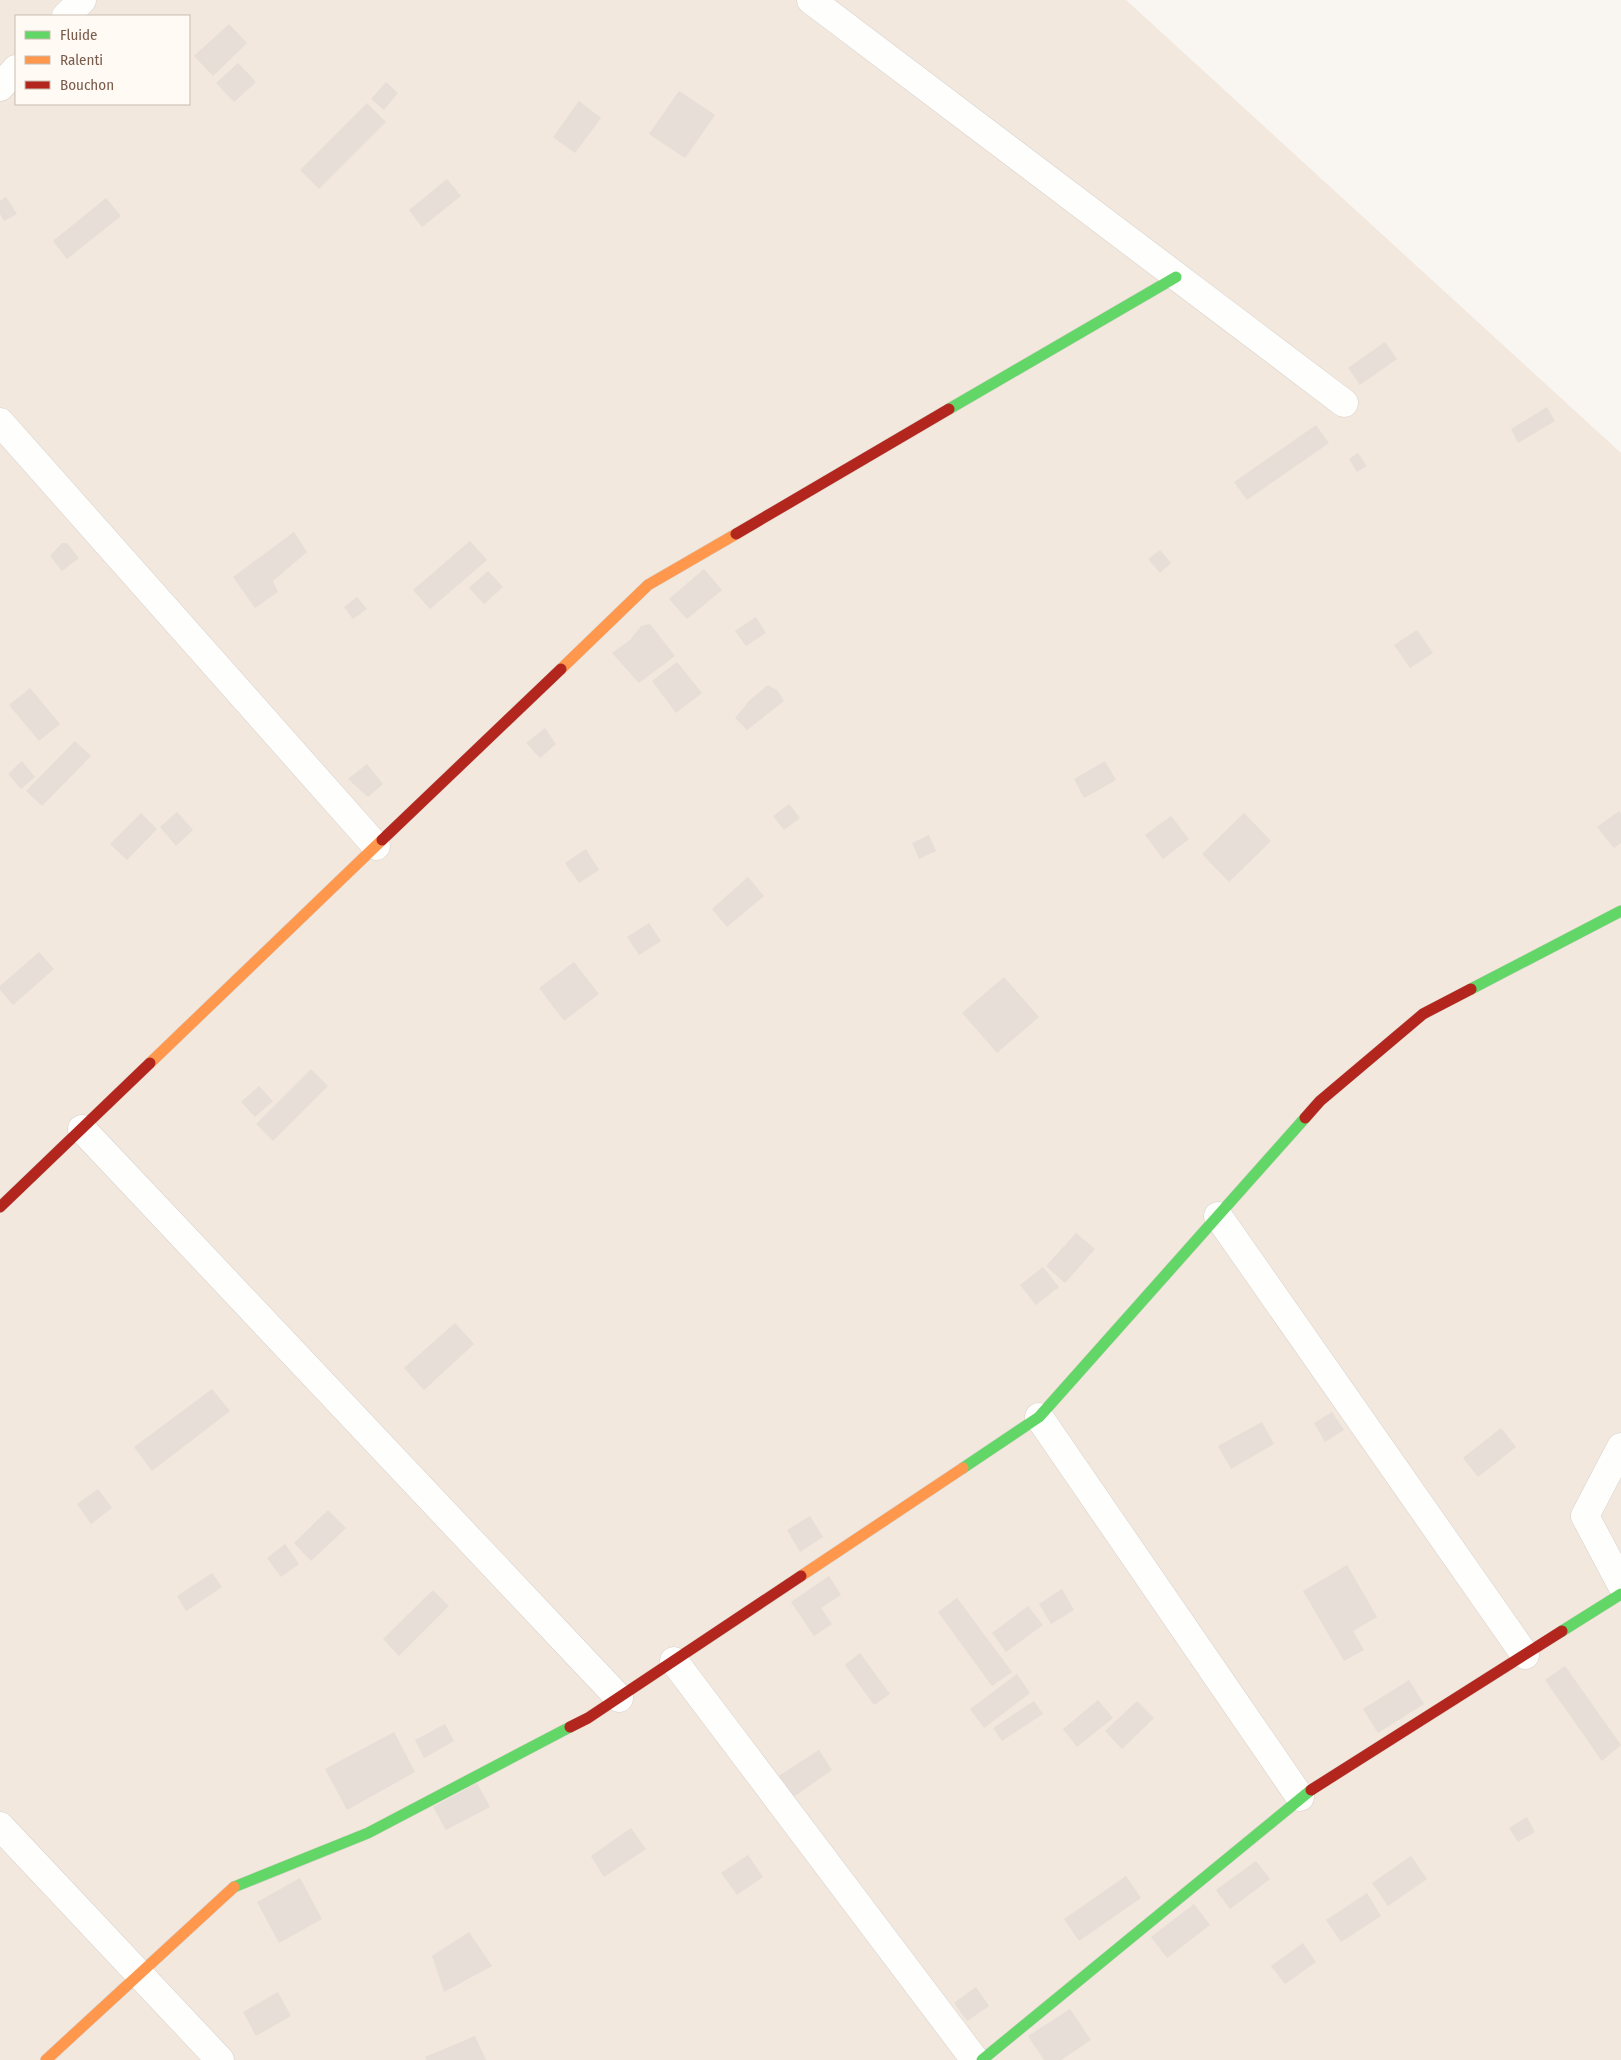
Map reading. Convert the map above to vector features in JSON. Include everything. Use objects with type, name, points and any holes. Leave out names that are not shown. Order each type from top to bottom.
[{"type":"street","points":[[67,15],[82,0]]},
{"type":"street","points":[[811,0],[1344,403]]},
{"type":"street","points":[[0,87],[15,71]]},
{"type":"street","points":[[0,1207],[648,585],[1176,277]]},
{"type":"street","points":[[0,422],[376,846]]},
{"type":"street","points":[[46,2060],[230,1889],[368,1834],[588,1718],[1039,1417],[1320,1101],[1422,1014],[1621,911]]},
{"type":"street","points":[[82,1129],[619,1698]]},
{"type":"street","points":[[1218,1216],[1525,1654]]},
{"type":"street","points":[[1039,1417],[1300,1796]]},
{"type":"street","points":[[1621,1447],[1585,1516],[1621,1584]]},
{"type":"street","points":[[982,2060],[1300,1796],[1621,1594]]},
{"type":"street","points":[[674,1661],[975,2060]]},
{"type":"street","points":[[0,1826],[220,2060]]},
{"type":"shaded area","points":[[0,0],[1126,0],[1621,453],[1621,2060],[0,2060]]},
{"type":"building","points":[[229,24],[247,43],[213,76],[194,56]]},
{"type":"building","points":[[238,63],[256,82],[234,102],[216,83]]},
{"type":"building","points":[[386,82],[398,93],[384,110],[371,99]]},
{"type":"building","points":[[679,91],[715,115],[685,158],[649,134]]},
{"type":"building","points":[[579,101],[601,118],[575,153],[553,137]]},
{"type":"building","points":[[367,103],[386,122],[319,189],[300,170]]},
{"type":"building","points":[[447,179],[461,196],[422,227],[409,210]]},
{"type":"building","points":[[6,197],[17,214],[4,221],[0,214],[0,201]]},
{"type":"building","points":[[106,198],[121,216],[67,259],[53,241]]},
{"type":"building","points":[[1385,342],[1397,359],[1360,385],[1348,368]]},
{"type":"building","points":[[1547,407],[1555,421],[1518,443],[1511,429]]},
{"type":"building","points":[[1316,425],[1329,443],[1247,500],[1234,482]]},
{"type":"building","points":[[1358,453],[1367,466],[1357,472],[1349,459]]},
{"type":"building","points":[[294,532],[307,552],[273,581],[278,592],[255,608],[233,577]]},
{"type":"building","points":[[470,541],[487,560],[430,609],[413,590]]},
{"type":"building","points":[[62,543],[67,543],[79,558],[62,571],[50,556]]},
{"type":"building","points":[[1160,550],[1171,563],[1160,573],[1148,559]]},
{"type":"building","points":[[704,569],[722,590],[687,619],[669,599]]},
{"type":"building","points":[[488,571],[503,587],[484,604],[469,588]]},
{"type":"building","points":[[357,597],[367,609],[353,619],[344,607]]},
{"type":"building","points":[[756,617],[766,633],[746,646],[735,631]]},
{"type":"building","points":[[650,624],[675,656],[639,683],[612,653],[630,640],[641,626]]},
{"type":"building","points":[[1417,630],[1433,653],[1410,668],[1394,645]]},
{"type":"building","points":[[677,662],[702,693],[676,713],[652,681]]},
{"type":"building","points":[[768,685],[778,691],[784,701],[747,730],[735,718],[750,700]]},
{"type":"building","points":[[30,688],[60,724],[39,741],[9,705]]},
{"type":"building","points":[[545,728],[556,744],[540,758],[526,743]]},
{"type":"building","points":[[75,741],[91,756],[42,806],[26,791]]},
{"type":"building","points":[[22,761],[35,777],[21,789],[8,774]]},
{"type":"building","points":[[1105,761],[1116,780],[1084,798],[1074,779]]},
{"type":"building","points":[[367,764],[383,784],[368,797],[348,779]]},
{"type":"building","points":[[789,804],[800,818],[784,830],[773,816]]},
{"type":"building","points":[[1619,811],[1621,814],[1621,843],[1614,848],[1597,827]]},
{"type":"building","points":[[177,812],[193,830],[176,846],[160,827]]},
{"type":"building","points":[[141,813],[157,829],[127,860],[110,844]]},
{"type":"building","points":[[1244,813],[1271,841],[1229,882],[1202,854]]},
{"type":"building","points":[[1171,816],[1189,839],[1163,859],[1145,835]]},
{"type":"building","points":[[929,835],[936,851],[919,859],[912,843]]},
{"type":"building","points":[[586,849],[599,870],[579,883],[565,863]]},
{"type":"building","points":[[748,877],[764,896],[727,927],[712,909]]},
{"type":"building","points":[[649,923],[661,941],[639,955],[627,937]]},
{"type":"building","points":[[39,952],[54,969],[13,1005],[0,990],[0,986]]},
{"type":"building","points":[[574,962],[599,994],[564,1021],[539,988]]},
{"type":"building","points":[[1004,977],[1039,1017],[997,1053],[962,1013]]},
{"type":"building","points":[[311,1069],[328,1086],[273,1141],[256,1124]]},
{"type":"building","points":[[259,1086],[273,1101],[255,1117],[241,1102]]},
{"type":"building","points":[[1076,1233],[1095,1249],[1065,1283],[1046,1266]]},
{"type":"building","points":[[1043,1267],[1059,1287],[1036,1305],[1020,1285]]},
{"type":"building","points":[[455,1323],[474,1344],[424,1390],[404,1368]]},
{"type":"building","points":[[212,1389],[230,1411],[152,1471],[134,1447]]},
{"type":"building","points":[[1332,1412],[1344,1430],[1325,1442],[1314,1423]]},
{"type":"building","points":[[1262,1422],[1274,1444],[1231,1469],[1218,1446]]},
{"type":"building","points":[[1501,1428],[1516,1447],[1478,1477],[1463,1458]]},
{"type":"building","points":[[98,1489],[112,1508],[91,1524],[77,1504]]},
{"type":"building","points":[[328,1510],[346,1528],[311,1561],[294,1543]]},
{"type":"building","points":[[810,1516],[823,1537],[800,1552],[787,1530]]},
{"type":"building","points":[[285,1544],[299,1564],[281,1577],[267,1558]]},
{"type":"building","points":[[1347,1565],[1377,1617],[1353,1631],[1364,1650],[1344,1661],[1303,1591]]},
{"type":"building","points":[[212,1573],[222,1587],[186,1611],[177,1596]]},
{"type":"building","points":[[829,1576],[841,1595],[821,1608],[832,1624],[814,1636],[791,1602]]},
{"type":"building","points":[[1062,1589],[1074,1610],[1051,1624],[1039,1604]]},
{"type":"building","points":[[433,1590],[449,1606],[399,1656],[383,1639]]},
{"type":"building","points":[[957,1598],[1012,1672],[992,1686],[938,1612]]},
{"type":"building","points":[[1028,1606],[1043,1625],[1006,1652],[992,1633]]},
{"type":"building","points":[[860,1653],[890,1694],[874,1705],[845,1665]]},
{"type":"building","points":[[1565,1666],[1621,1745],[1602,1761],[1545,1680]]},
{"type":"building","points":[[1017,1674],[1030,1693],[984,1728],[970,1709]]},
{"type":"building","points":[[1409,1680],[1424,1704],[1378,1733],[1363,1709]]},
{"type":"building","points":[[1098,1700],[1113,1718],[1077,1747],[1063,1729]]},
{"type":"building","points":[[1034,1701],[1043,1714],[1002,1741],[993,1728]]},
{"type":"building","points":[[1137,1701],[1154,1718],[1122,1749],[1105,1731]]},
{"type":"building","points":[[445,1724],[454,1741],[424,1758],[415,1740]]},
{"type":"building","points":[[394,1732],[415,1772],[347,1810],[325,1769]]},
{"type":"building","points":[[819,1750],[832,1770],[792,1798],[777,1777]]},
{"type":"building","points":[[477,1783],[490,1807],[446,1830],[433,1807]]},
{"type":"building","points":[[1527,1817],[1535,1832],[1518,1842],[1509,1828]]},
{"type":"building","points":[[631,1828],[646,1849],[604,1877],[591,1856]]},
{"type":"building","points":[[748,1855],[763,1877],[737,1895],[721,1873]]},
{"type":"building","points":[[1411,1856],[1427,1879],[1388,1906],[1372,1883]]},
{"type":"building","points":[[1256,1861],[1270,1879],[1230,1909],[1216,1890]]},
{"type":"building","points":[[1126,1876],[1141,1898],[1079,1941],[1064,1919]]},
{"type":"building","points":[[300,1878],[322,1919],[279,1943],[257,1902]]},
{"type":"building","points":[[1367,1893],[1381,1916],[1341,1942],[1326,1920]]},
{"type":"building","points":[[1194,1904],[1210,1925],[1167,1958],[1151,1937]]},
{"type":"building","points":[[469,1932],[492,1966],[444,1992],[432,1956]]},
{"type":"building","points":[[1303,1943],[1316,1962],[1285,1984],[1271,1966]]},
{"type":"building","points":[[976,1987],[989,2006],[967,2021],[954,2003]]},
{"type":"building","points":[[278,1992],[291,2016],[256,2036],[243,2012]]},
{"type":"building","points":[[1070,2009],[1091,2040],[1061,2060],[1044,2060],[1028,2036]]},
{"type":"building","points":[[475,2036],[486,2060],[427,2060],[425,2057]]},
{"type":"traffic: fast","points":[[949,409],[1176,277]]},
{"type":"traffic: fast","points":[[1471,989],[1621,911]]},
{"type":"traffic: fast","points":[[963,1468],[1039,1417],[1305,1118]]},
{"type":"traffic: fast","points":[[1562,1631],[1621,1594]]},
{"type":"traffic: fast","points":[[234,1887],[368,1833],[570,1727]]},
{"type":"traffic: fast","points":[[982,2060],[1311,1790]]},
{"type":"traffic: slow","points":[[561,669],[648,585],[736,534]]},
{"type":"traffic: slow","points":[[150,1063],[382,840]]},
{"type":"traffic: slow","points":[[801,1576],[963,1468]]},
{"type":"traffic: slow","points":[[46,2060],[234,1887]]},
{"type":"traffic: jam","points":[[736,534],[949,409]]},
{"type":"traffic: jam","points":[[382,840],[561,669]]},
{"type":"traffic: jam","points":[[1305,1118],[1320,1101],[1423,1014],[1471,989]]},
{"type":"traffic: jam","points":[[0,1207],[150,1063]]},
{"type":"traffic: jam","points":[[570,1727],[588,1718],[801,1576]]},
{"type":"traffic: jam","points":[[1311,1790],[1562,1631]]}]
